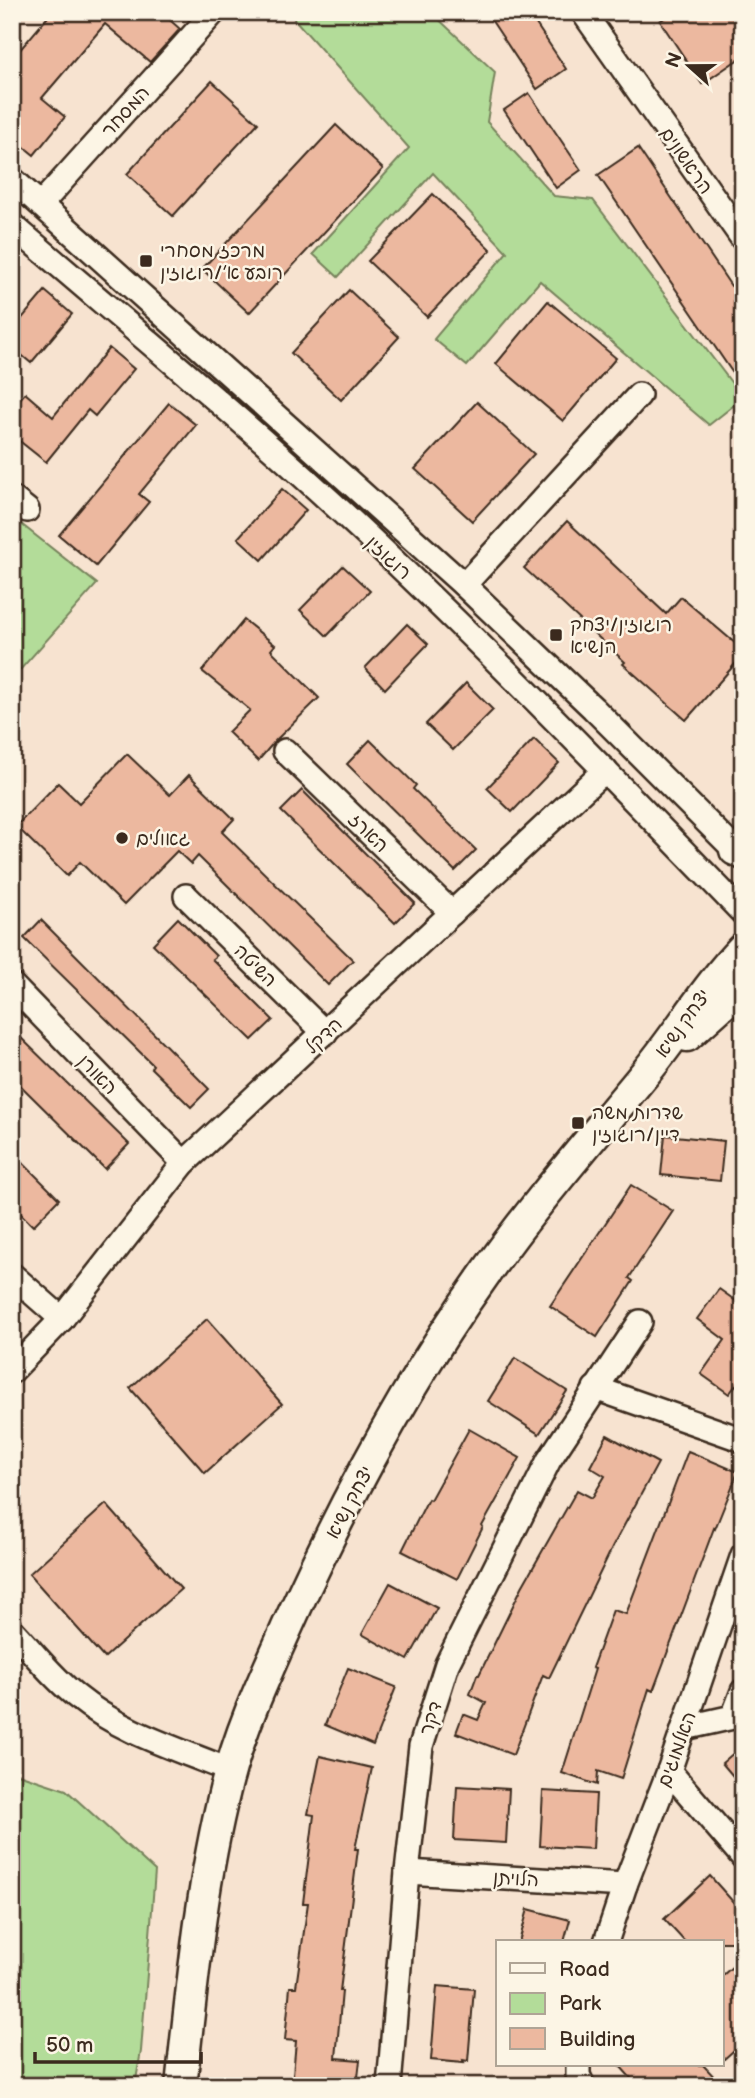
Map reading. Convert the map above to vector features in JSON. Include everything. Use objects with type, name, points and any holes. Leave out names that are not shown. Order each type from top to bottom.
[{"type":"main road","name":"יצחק נשיא","points":[[181,2086],[208,1871],[225,1788],[250,1709],[341,1514],[418,1374],[484,1275],[558,1177],[650,1068],[695,1005],[743,948]]},
{"type":"main road","name":"יצחק נשיא","points":[[650,1068],[743,986]]},
{"type":"main road","name":"יצחק נשיא","points":[[190,2003],[194,2086]]},
{"type":"street","name":"הראשונים","points":[[583,12],[743,239]]},
{"type":"street","name":"המסחר","points":[[41,204],[208,14]]},
{"type":"street","name":"רוגוזין","points":[[12,179],[464,585],[740,854]]},
{"type":"street","name":"רוגוזין","points":[[12,225],[244,424],[396,562],[605,770],[743,913]]},
{"type":"street","points":[[464,585],[639,395]]},
{"type":"street","name":"הארז","points":[[285,751],[452,913]]},
{"type":"street","name":"הדקל","points":[[12,1371],[62,1319],[184,1163],[605,770]]},
{"type":"street","name":"השיטה","points":[[187,897],[325,1033]]},
{"type":"street","name":"האורן","points":[[12,985],[184,1163]]},
{"type":"street","points":[[12,1275],[62,1319]]},
{"type":"street","name":"דקר","points":[[388,2086],[421,1746],[447,1664],[549,1460],[640,1322]]},
{"type":"street","points":[[595,1388],[743,1440]]},
{"type":"street","name":"האלמוגים","points":[[607,1940],[738,1588],[743,1555]]},
{"type":"street","points":[[12,1630],[61,1682],[97,1711],[141,1735],[231,1771]]},
{"type":"street","points":[[684,1728],[733,1717],[743,1691]]},
{"type":"street","points":[[669,1770],[743,1857]]},
{"type":"street","name":"הלויתן","points":[[407,1872],[625,1885]]},
{"type":"street","points":[[578,2066],[578,2075],[583,2086]]},
{"type":"green space","points":[[288,12],[431,12],[495,72],[487,122],[554,196],[593,200],[743,398],[709,425],[540,281],[467,366],[434,339],[507,252],[433,173],[338,277],[313,254],[409,148]]},
{"type":"green space","points":[[16,520],[97,584],[12,679],[12,525]]},
{"type":"green space","points":[[12,1772],[66,1790],[155,1871],[141,2051],[135,2086],[12,2086]]},
{"type":"building","points":[[52,12],[161,12],[180,29],[150,62],[105,24],[42,98],[65,117],[34,155],[12,137],[12,59]]},
{"type":"building","points":[[486,12],[528,12],[566,69],[537,89]]},
{"type":"building","points":[[673,12],[743,12],[743,56],[702,84],[660,21]]},
{"type":"building","points":[[212,81],[258,123],[173,216],[127,174]]},
{"type":"building","points":[[529,93],[581,170],[556,188],[504,110]]},
{"type":"building","points":[[336,125],[383,169],[249,313],[202,269]]},
{"type":"building","points":[[638,148],[731,286],[733,285],[743,299],[743,388],[598,175]]},
{"type":"building","points":[[433,194],[491,250],[427,317],[368,261]]},
{"type":"building","points":[[349,290],[399,337],[341,400],[291,353]]},
{"type":"building","points":[[45,291],[72,314],[31,363],[12,347],[12,330]]},
{"type":"building","points":[[548,301],[616,358],[563,421],[496,364]]},
{"type":"building","points":[[109,348],[134,369],[95,416],[88,410],[46,462],[12,435],[12,408],[25,393],[53,417]]},
{"type":"building","points":[[477,402],[534,454],[472,521],[415,469]]},
{"type":"building","points":[[169,403],[196,425],[139,494],[149,502],[96,566],[59,535]]},
{"type":"building","points":[[282,489],[306,510],[262,560],[238,538]]},
{"type":"building","points":[[567,521],[666,614],[681,597],[743,650],[743,655],[686,720],[623,664],[625,662],[524,568]]},
{"type":"building","points":[[343,566],[370,591],[327,636],[300,610]]},
{"type":"building","points":[[244,620],[275,645],[271,650],[319,698],[258,761],[228,732],[250,710],[202,671]]},
{"type":"building","points":[[407,624],[428,644],[385,689],[365,668]]},
{"type":"building","points":[[466,683],[493,710],[453,750],[426,724]]},
{"type":"building","points":[[534,739],[559,763],[512,812],[487,788]]},
{"type":"building","points":[[370,740],[416,785],[413,789],[476,850],[455,871],[347,764]]},
{"type":"building","name":"גאולים","points":[[127,754],[170,795],[189,775],[234,819],[222,832],[353,960],[328,985],[198,856],[191,864],[177,851],[124,905],[80,862],[67,876],[16,826],[58,783],[79,803]]},
{"type":"building","points":[[302,790],[415,903],[395,923],[281,811]]},
{"type":"building","points":[[178,918],[216,956],[212,959],[273,1020],[252,1040],[153,944]]},
{"type":"building","points":[[41,920],[209,1089],[191,1107],[151,1068],[153,1065],[24,938]]},
{"type":"building","points":[[12,1029],[129,1144],[105,1169],[12,1077]]},
{"type":"building","points":[[665,1135],[724,1141],[720,1181],[661,1175]]},
{"type":"building","points":[[12,1152],[59,1199],[33,1226],[12,1205]]},
{"type":"building","points":[[631,1185],[673,1211],[629,1278],[633,1281],[597,1337],[550,1306]]},
{"type":"building","points":[[719,1289],[743,1306],[743,1376],[729,1394],[701,1374],[725,1340],[697,1319]]},
{"type":"building","points":[[207,1319],[282,1404],[205,1473],[130,1388]]},
{"type":"building","points":[[515,1358],[567,1391],[539,1434],[488,1401]]},
{"type":"building","points":[[469,1429],[520,1458],[482,1526],[457,1579],[402,1551],[428,1499],[430,1500]]},
{"type":"building","points":[[607,1435],[658,1463],[613,1546],[549,1678],[543,1675],[513,1755],[456,1733],[463,1714],[478,1720],[486,1703],[470,1694],[477,1675],[522,1587],[577,1490],[592,1498],[605,1476],[590,1467]]},
{"type":"building","points":[[688,1451],[738,1472],[714,1528],[653,1691],[649,1689],[621,1779],[598,1771],[597,1785],[562,1773],[595,1669],[592,1668],[613,1610],[626,1614]]},
{"type":"building","points":[[106,1504],[181,1589],[104,1658],[29,1574]]},
{"type":"building","points":[[390,1583],[437,1608],[408,1660],[362,1634]]},
{"type":"building","points":[[348,1668],[396,1687],[373,1745],[325,1725]]},
{"type":"building","points":[[743,1745],[743,1788],[722,1763]]},
{"type":"building","points":[[320,1756],[372,1768],[355,1849],[358,1849],[340,1991],[336,2058],[360,2060],[357,2086],[292,2086],[296,2041],[285,2040],[290,1987],[296,1987],[308,1903],[303,1903],[314,1815],[308,1814]]},
{"type":"building","points":[[457,1786],[509,1789],[506,1843],[454,1840]]},
{"type":"building","points":[[543,1791],[596,1794],[593,1849],[540,1846]]},
{"type":"building","points":[[710,1876],[743,1913],[743,1942],[683,1940],[664,1919]]},
{"type":"building","points":[[528,1909],[570,1920],[565,1940],[520,1940]]},
{"type":"building","points":[[743,1957],[743,2042],[724,2059],[724,1974]]},
{"type":"building","points":[[437,1986],[474,1989],[468,2061],[463,2060],[464,2063],[431,2060]]},
{"type":"building","points":[[620,2066],[704,2066],[723,2086],[638,2086]]},
{"type":"place","name":"מרכז מסחרי רובע א׳/רוגוזין","points":[[146,261]]},
{"type":"place","name":"רוגוזין/יצחק הנשיא","points":[[556,635]]},
{"type":"place","name":"גאולים","points":[[122,838]]},
{"type":"place","name":"שדרות משה דיין/רוגוזין","points":[[578,1123]]}]
